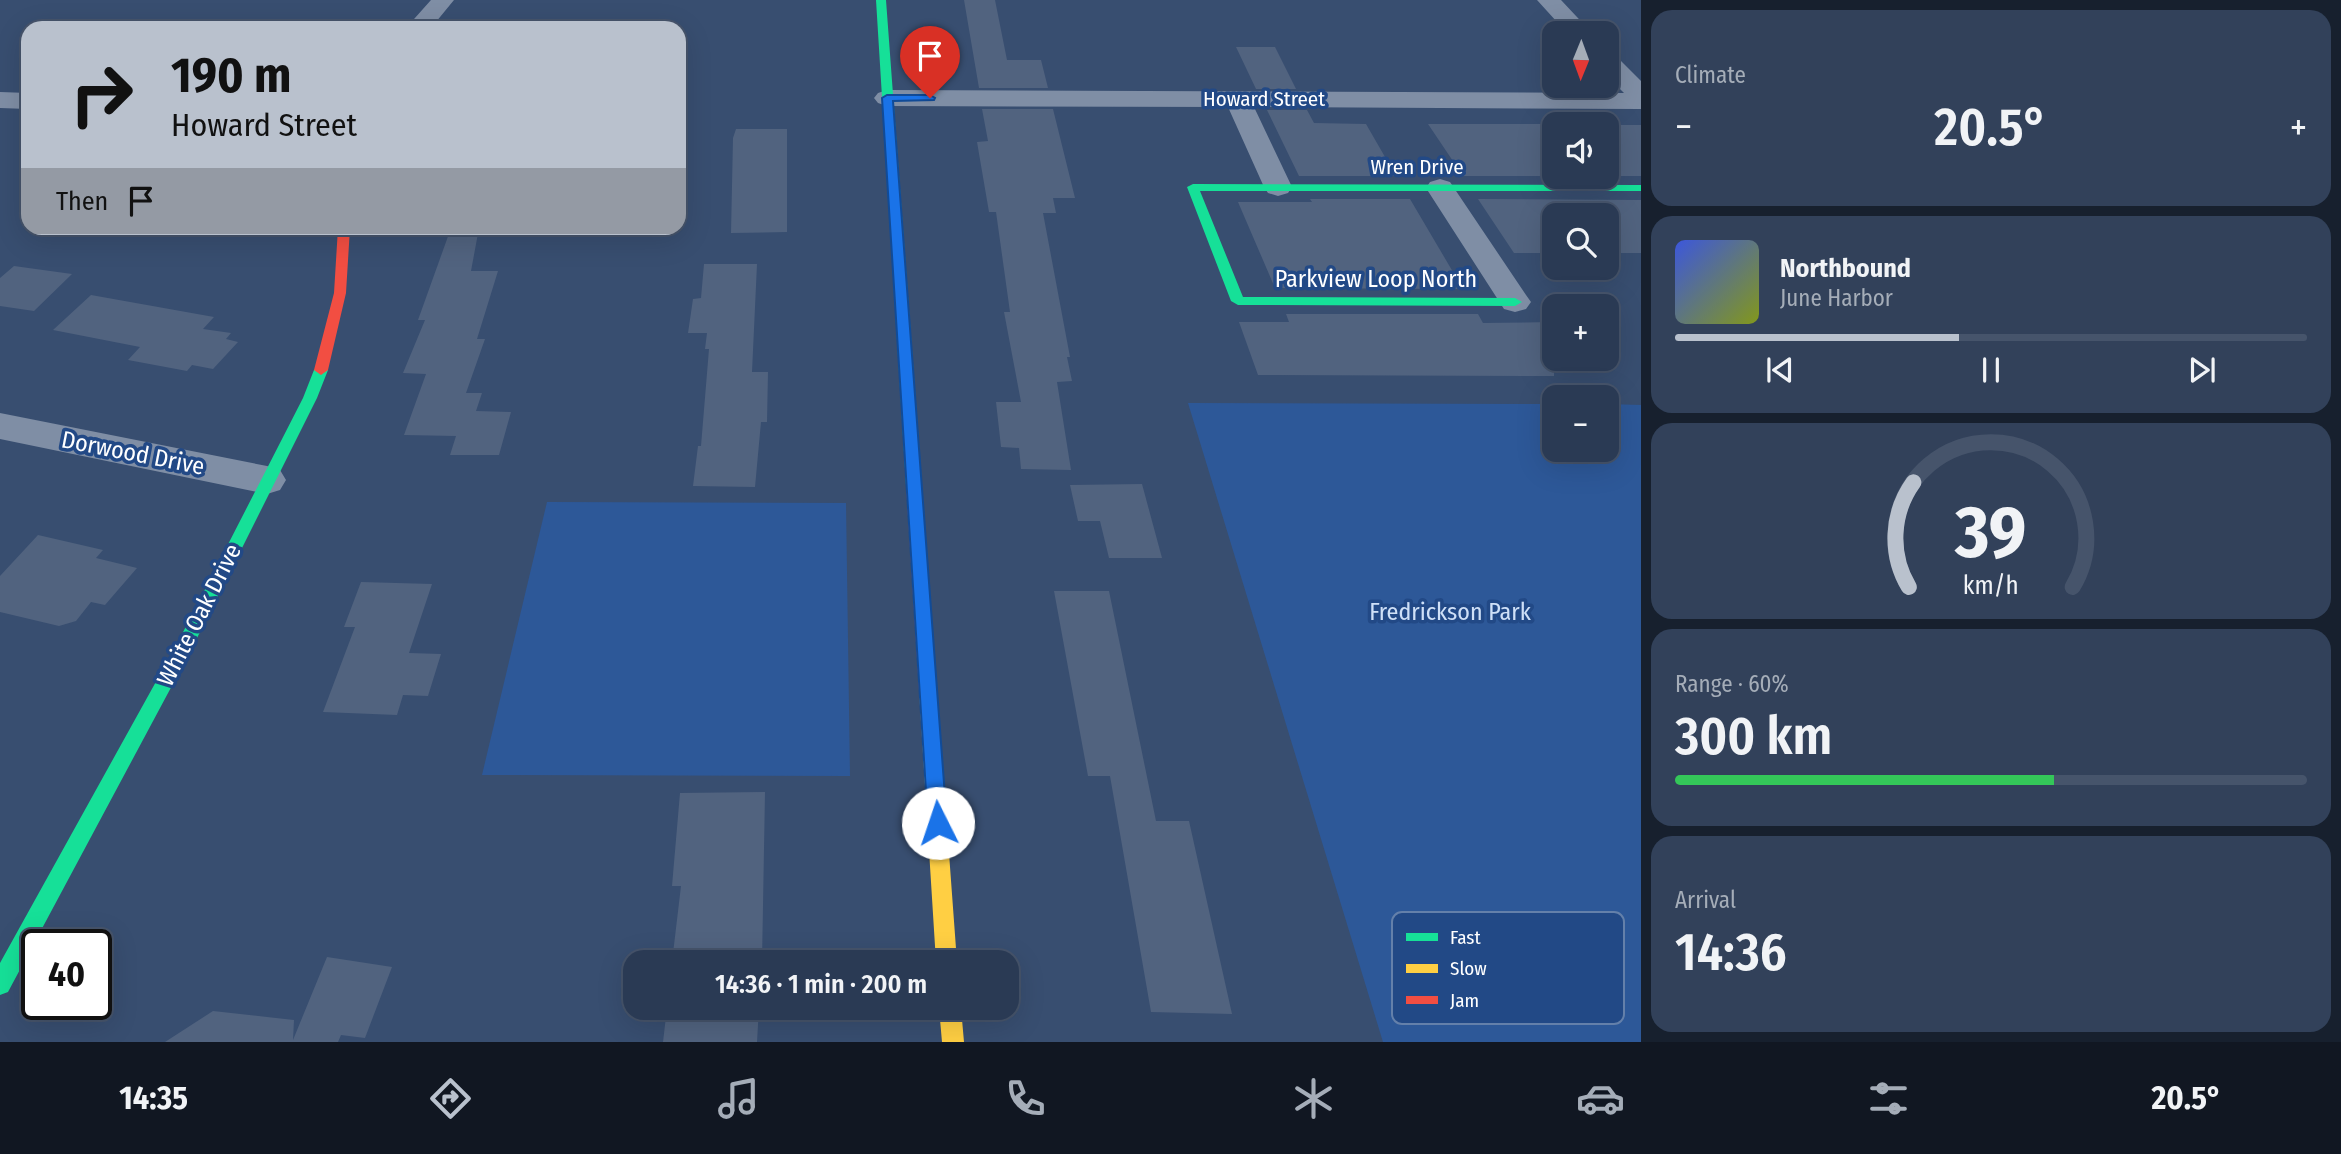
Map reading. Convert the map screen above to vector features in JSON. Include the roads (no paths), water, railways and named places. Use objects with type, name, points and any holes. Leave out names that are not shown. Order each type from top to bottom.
[{"type":"street","points":[[424,21],[443,0]]},
{"type":"street","points":[[881,0],[946,950]]},
{"type":"street","points":[[1548,0],[1568,21]]},
{"type":"street","points":[[1619,74],[1641,98]]},
{"type":"street","name":"Howard Street","points":[[887,98],[1641,98]]},
{"type":"street","points":[[1237,99],[1278,187]]},
{"type":"street","points":[[0,100],[21,101]]},
{"type":"street","name":"Wren Drive","points":[[1238,301],[1193,187],[1641,188]]},
{"type":"street","points":[[1440,188],[1515,302]]},
{"type":"street","name":"White Oak Drive","points":[[0,984],[184,647],[310,398],[338,319],[344,235]]},
{"type":"street","name":"Parkview Loop North","points":[[1238,301],[1515,302]]},
{"type":"street","name":"Dorwood Drive","points":[[0,426],[267,480]]},
{"type":"street","points":[[951,1020],[953,1042]]},
{"type":"park label","name":"Fredrickson Park","points":[[1450,612]]}]
